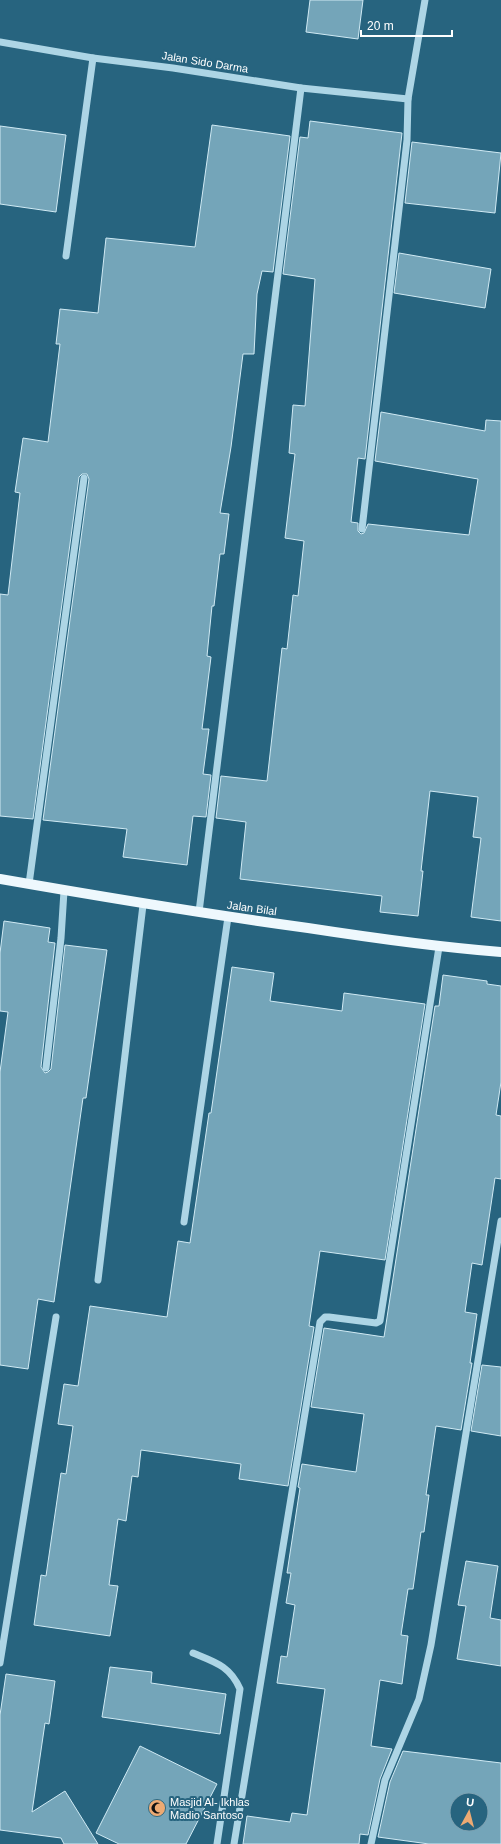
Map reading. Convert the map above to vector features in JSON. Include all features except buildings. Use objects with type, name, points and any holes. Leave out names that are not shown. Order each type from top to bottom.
[{"type":"main road","name":"Jalan Bilal","points":[[0,879],[64,891],[228,917],[439,947],[501,952]]},
{"type":"street","points":[[362,529],[406,148],[408,99],[425,0]]},
{"type":"street","name":"Jalan Sido Darma","points":[[0,42],[92,58],[173,68],[301,88],[408,99]]},
{"type":"street","points":[[66,256],[92,58]]},
{"type":"street","points":[[199,912],[301,88]]},
{"type":"street","points":[[29,884],[84,478]]},
{"type":"street","points":[[46,1068],[61,938],[64,891]]},
{"type":"street","points":[[98,1280],[143,904]]},
{"type":"street","points":[[184,1222],[228,917]]},
{"type":"street","points":[[234,1844],[320,1322],[325,1317],[329,1316],[376,1323],[380,1321],[439,947]]},
{"type":"street","points":[[371,1844],[385,1780],[419,1699],[431,1646],[501,1221]]},
{"type":"street","points":[[0,1663],[56,1317]]},
{"type":"street","points":[[193,1653],[220,1665],[234,1676],[240,1689],[217,1844]]},
{"type":"place","name":"Masjid Al- Ikhlas Madio Santoso","points":[[157,1808]]}]
